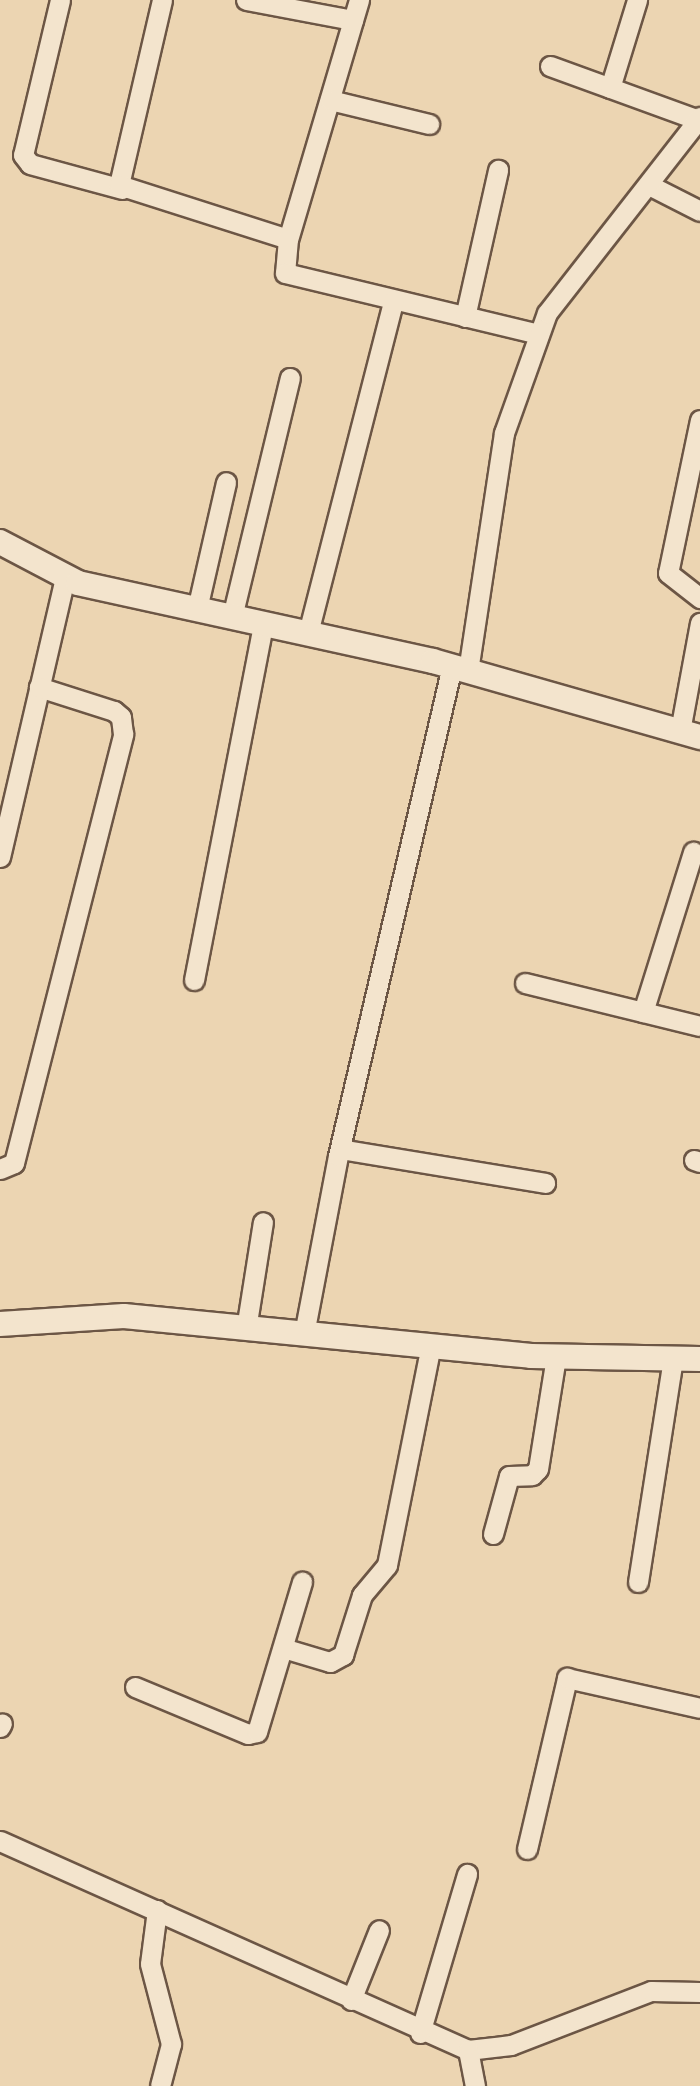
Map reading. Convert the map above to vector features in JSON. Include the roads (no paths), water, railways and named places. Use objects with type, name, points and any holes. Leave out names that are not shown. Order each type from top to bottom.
[{"type":"street","points":[[60,0],[23,156],[30,164],[288,239]]},
{"type":"street","points":[[122,189],[118,179],[162,0]]},
{"type":"street","points":[[246,0],[353,20]]},
{"type":"street","points":[[359,0],[288,239],[283,268],[291,278],[540,334]]},
{"type":"street","points":[[610,88],[637,0]]},
{"type":"street","points":[[304,1334],[340,1149],[460,668],[504,433],[552,302],[651,186],[699,118],[551,66]]},
{"type":"street","points":[[330,100],[429,124]]},
{"type":"street","points":[[465,317],[498,170]]},
{"type":"street","points":[[651,186],[700,211]]},
{"type":"street","points":[[308,633],[393,301]]},
{"type":"street","points":[[232,617],[290,378]]},
{"type":"street","points":[[700,420],[668,573],[700,598]]},
{"type":"street","points":[[197,609],[226,482]]},
{"type":"street","points":[[0,542],[65,579],[460,668],[690,734],[700,622]]},
{"type":"street","points":[[0,857],[65,579]]},
{"type":"street","points":[[194,980],[263,624]]},
{"type":"street","points":[[0,1169],[14,1163],[123,734],[121,717],[114,711],[39,687]]},
{"type":"street","points":[[643,1012],[693,852]]},
{"type":"street","points":[[526,983],[700,1026]]},
{"type":"street","points":[[340,1149],[544,1183]]},
{"type":"street","points":[[246,1329],[262,1222]]},
{"type":"street","points":[[0,1324],[124,1315],[246,1329],[556,1356],[700,1359]]},
{"type":"street","points":[[283,1648],[330,1662],[343,1655],[362,1595],[387,1565],[431,1345]]},
{"type":"street","points":[[493,1534],[509,1476],[532,1475],[538,1469],[556,1356]]},
{"type":"street","points":[[638,1582],[673,1359]]},
{"type":"street","points":[[135,1688],[253,1734],[260,1729],[302,1582]]},
{"type":"street","points":[[527,1849],[567,1678],[700,1708]]},
{"type":"street","points":[[0,1841],[157,1910],[420,2033],[468,2050],[511,2045],[650,1991],[700,1992]]},
{"type":"street","points":[[420,2033],[467,1874]]},
{"type":"street","points":[[157,1910],[150,1964],[171,2044],[160,2086]]},
{"type":"street","points":[[351,2000],[379,1930]]},
{"type":"street","points":[[468,2050],[475,2086]]}]
